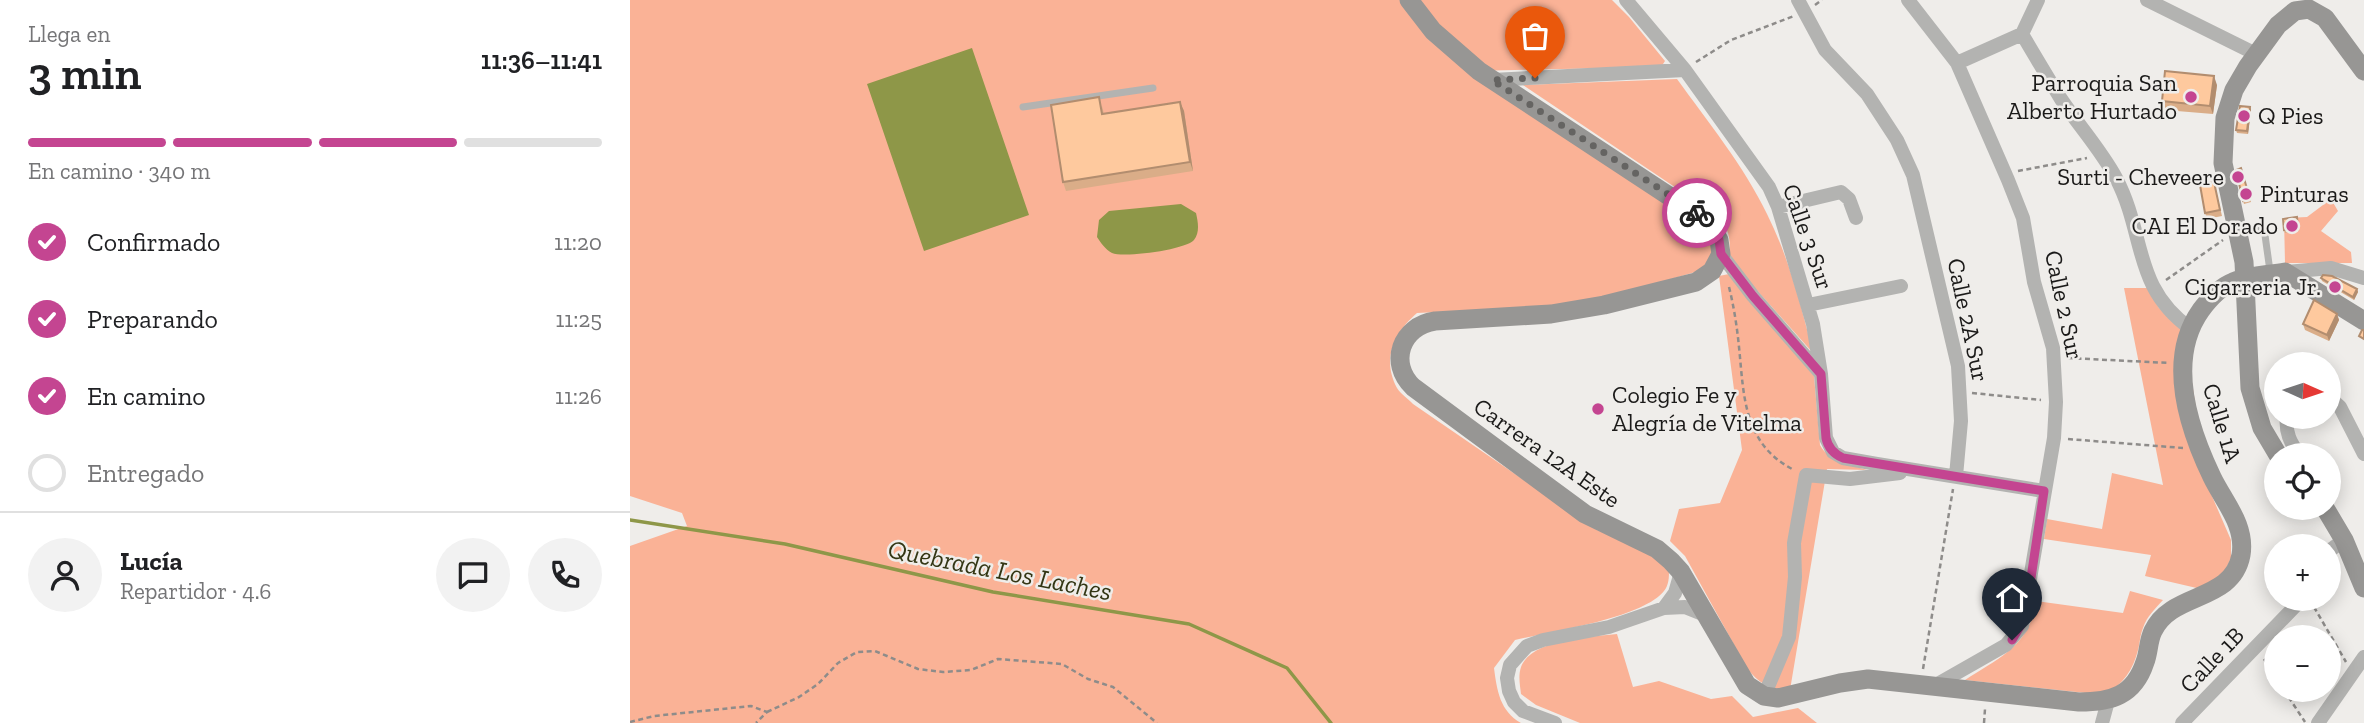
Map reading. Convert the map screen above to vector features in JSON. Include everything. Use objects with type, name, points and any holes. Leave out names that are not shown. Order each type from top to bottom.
[{"type":"street","points":[[1409,0],[1447,45],[1492,80],[1702,216],[1716,233],[1721,254],[1753,296],[1821,374]]},
{"type":"street","name":"Calle 3 Sur","points":[[1626,0],[1685,70],[1769,187],[1778,207],[1808,305],[1821,374],[1826,438],[1830,449],[1843,458],[1919,472]]},
{"type":"street","name":"Calle 2 Sur","points":[[1908,0],[1957,63],[2023,218],[2034,282],[2054,357],[2056,402],[2054,438],[2022,626],[2006,645],[1927,685]]},
{"type":"street","points":[[1957,63],[2022,34],[2038,0]]},
{"type":"street","points":[[2147,0],[2256,54]]},
{"type":"street","points":[[2271,443],[2262,428],[2249,388],[2245,278],[2238,230],[2225,178],[2223,134],[2234,90],[2256,54],[2283,19],[2299,4],[2325,18],[2364,71]]},
{"type":"street","name":"Calle 2A Sur","points":[[1801,6],[1825,50],[1867,94],[1896,140],[1916,187],[1958,366],[1961,421],[1956,476]]},
{"type":"street","points":[[2022,34],[2062,99],[2102,155],[2124,196],[2144,268],[2154,288],[2169,310],[2191,329],[2197,316],[2213,296],[2228,284],[2245,278],[2331,268],[2364,278]]},
{"type":"street","points":[[1492,80],[1685,70]]},
{"type":"street","points":[[1778,207],[1840,192],[1849,199],[1856,218]]},
{"type":"street","name":"Carrera 12A Este","points":[[1721,254],[1716,266],[1707,276],[1690,284],[1604,305],[1551,314],[1428,322],[1407,335],[1399,359],[1401,372],[1413,387],[1585,514],[1657,550],[1681,572],[1747,685],[1764,696]]},
{"type":"street","points":[[2278,273],[2364,321]]},
{"type":"street","points":[[1808,305],[1901,286]]},
{"type":"street","name":"Calle 1A","points":[[2108,701],[2124,692],[2137,678],[2145,662],[2152,632],[2162,617],[2176,605],[2217,590],[2229,579],[2238,565],[2241,548],[2238,524],[2200,449],[2188,410],[2183,364],[2191,329]]},
{"type":"street","points":[[2342,411],[2364,454]]},
{"type":"street","points":[[2044,491],[1919,472],[1850,479],[1806,475],[1794,543],[1795,577],[1789,637],[1764,696],[1785,697],[1840,682],[1868,679],[2079,702],[2108,701],[2102,723]]},
{"type":"street","points":[[2341,551],[2364,588]]},
{"type":"street","points":[[1664,608],[1675,593],[1681,572]]},
{"type":"street","points":[[1555,723],[1523,711],[1514,702],[1509,691],[1507,678],[1510,665],[1527,646],[1543,640],[1609,627],[1664,608],[1685,607],[1705,615]]},
{"type":"street","name":"Calle 1B","points":[[2182,723],[2293,611]]},
{"type":"street","points":[[2318,723],[2364,657]]},
{"type":"lane","points":[[1023,107],[1153,88]]},
{"type":"lane","points":[[2238,230],[2264,228],[2278,273]]},
{"type":"path","points":[[1685,70],[1731,40],[1801,6],[1822,0]]},
{"type":"path","points":[[2006,177],[2102,155]]},
{"type":"path","points":[[2154,288],[2238,230]]},
{"type":"path","points":[[1721,254],[1732,301],[1743,397],[1749,419],[1758,438],[1771,455],[1787,467],[1806,475]]},
{"type":"path","points":[[2054,357],[2183,364]]},
{"type":"path","points":[[1961,391],[2056,402]]},
{"type":"path","points":[[2054,438],[2200,449]]},
{"type":"path","points":[[1927,685],[1956,476]]},
{"type":"path","points":[[2314,611],[2353,673]]},
{"type":"path","points":[[2256,647],[2264,659]]},
{"type":"path","points":[[756,723],[767,712],[799,697],[818,684],[838,663],[857,652],[875,651],[918,669],[943,672],[971,670],[998,659],[1062,664],[1088,679],[1113,687],[1157,723]]},
{"type":"path","points":[[2292,702],[2306,723]]},
{"type":"path","points":[[630,722],[654,716],[751,706],[767,712]]},
{"type":"shaded area","points":[[630,0],[1612,0],[1665,61],[1661,67],[1470,71],[1707,231],[1715,248],[1702,270],[1620,294],[1554,306],[1417,313],[1397,337],[1390,356],[1390,366],[1397,388],[1413,404],[1597,530],[1654,554],[1669,570],[1666,589],[1653,601],[1617,616],[1515,640],[1494,668],[1498,692],[1504,706],[1508,713],[1521,723],[630,723],[630,546],[687,526],[682,513],[630,496]]},
{"type":"shaded area","points":[[972,48],[1029,215],[924,251],[867,84]]},
{"type":"shaded area","points":[[1677,79],[1737,162],[1767,214],[1788,265],[1813,353],[1729,259],[1728,234],[1715,214],[1523,85]]},
{"type":"shaded area","points":[[2331,199],[2338,211],[2321,231],[2351,252],[2352,263],[2285,263],[2284,218],[2307,217]]},
{"type":"shaded area","points":[[1181,204],[1197,216],[1197,234],[1188,244],[1154,252],[1119,254],[1107,250],[1097,237],[1099,220],[1109,211]]},
{"type":"shaded area","points":[[1729,274],[1814,376],[1820,445],[1824,451],[1840,462],[1867,470],[1827,469],[1790,690],[1766,685],[1748,670],[1685,556],[1670,541],[1679,509],[1720,503],[1742,450],[1719,276]]},
{"type":"shaded area","points":[[2124,288],[2147,288],[2159,308],[2184,330],[2208,487],[2231,540],[2231,558],[2223,575],[2201,589],[2145,576],[2151,555],[2044,539],[2047,519],[2102,529],[2112,473],[2163,485]]},
{"type":"shaded area","points":[[2130,591],[2163,600],[2145,624],[2130,670],[2117,686],[2105,695],[1965,680],[2001,657],[2020,640],[2033,616],[2036,601],[2123,613]]},
{"type":"shaded area","points":[[1617,634],[1633,687],[1659,681],[1711,699],[1732,696],[1753,717],[1798,708],[1817,723],[1580,723],[1536,705],[1521,694],[1521,667],[1537,650],[1578,638]]},
{"type":"building","name":"Parroquia San Alberto Hurtado","points":[[2165,71],[2214,76],[2210,106],[2162,101]]},
{"type":"building","points":[[1099,97],[1102,114],[1180,102],[1190,162],[1063,182],[1051,105]]},
{"type":"building","points":[[2240,106],[2250,107],[2247,131],[2236,130]]},
{"type":"building","points":[[2241,168],[2250,199],[2243,201],[2236,170]]},
{"type":"building","points":[[2214,182],[2220,210],[2205,213],[2200,185]]},
{"type":"building","name":"CAI El Dorado","points":[[2297,217],[2298,228],[2284,230],[2283,219]]},
{"type":"building","points":[[2323,275],[2332,276],[2357,289],[2353,297],[2321,278]]},
{"type":"building","points":[[2314,300],[2337,314],[2327,335],[2303,324]]},
{"type":"waterway","name":"Quebrada Los Laches","points":[[630,520],[785,544],[993,592],[1189,624],[1287,668],[1331,723]]},
{"type":"way so far","points":[[1535,78],[1492,80],[1697,213]]},
{"type":"place","name":"Parroquia San Alberto Hurtado","points":[[2191,97]]},
{"type":"place","name":"Q Pies","points":[[2244,116]]},
{"type":"place","name":"Surti - Cheveere","points":[[2238,177]]},
{"type":"place","name":"Pinturas","points":[[2246,194]]},
{"type":"place","name":"CAI El Dorado","points":[[2292,226]]},
{"type":"place","name":"Cigarreria Jr.","points":[[2335,287]]},
{"type":"place","name":"Colegio Fe y Alegría de Vitelma","points":[[1598,409]]},
{"type":"route","points":[[1697,213],[1712,226],[1719,240],[1721,254],[1753,296],[1821,374],[1826,438],[1828,446],[1836,454],[1843,458],[1919,472],[2044,491],[2025,618],[2012,640]]}]
